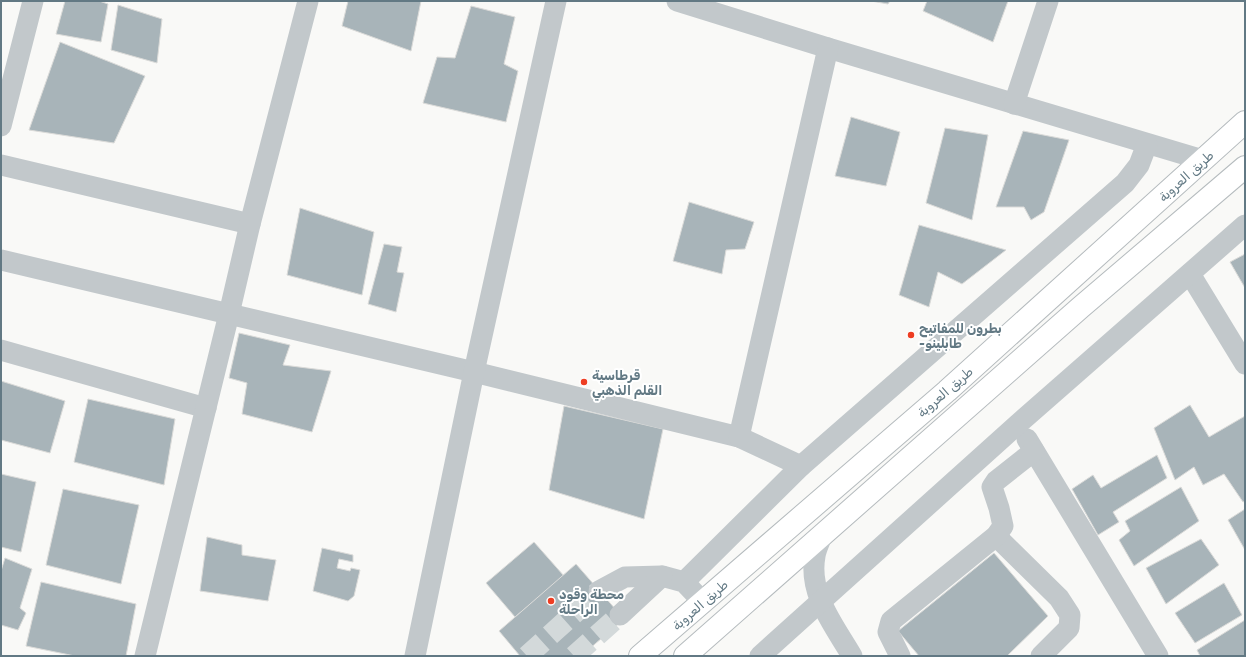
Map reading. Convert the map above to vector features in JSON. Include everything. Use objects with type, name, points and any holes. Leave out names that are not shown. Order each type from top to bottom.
[{"type":"highway","name":"طريق العروبة","points":[[640,656],[947,391],[1245,122]]},
{"type":"highway","name":"طريق العروبة","points":[[685,656],[1081,307],[1245,167]]},
{"type":"street","points":[[1,126],[33,1]]},
{"type":"street","points":[[145,656],[250,224],[308,1]]},
{"type":"street","points":[[415,656],[474,372],[556,1]]},
{"type":"street","points":[[677,1],[828,48],[1204,160]]},
{"type":"street","points":[[1014,104],[1048,1]]},
{"type":"street","points":[[739,437],[828,48]]},
{"type":"street","points":[[684,582],[801,466],[1125,183],[1139,165],[1147,144]]},
{"type":"street","points":[[1,165],[250,224]]},
{"type":"street","points":[[760,656],[1018,424],[1245,225]]},
{"type":"street","points":[[1,260],[474,372],[739,437],[801,466]]},
{"type":"street","points":[[1190,274],[1245,364]]},
{"type":"street","points":[[1,350],[206,408]]},
{"type":"street","points":[[1018,424],[1158,656]]},
{"type":"street","points":[[900,656],[888,632],[891,621],[996,536],[1003,526],[992,487],[1034,451]]},
{"type":"street","points":[[822,535],[815,555],[814,573],[816,587],[820,601],[852,656]]},
{"type":"street","points":[[996,536],[1059,598],[1070,615],[1069,628],[1041,656]]},
{"type":"street","points":[[599,591],[625,577],[662,576],[684,582],[703,602]]},
{"type":"street","points":[[620,615],[662,576]]},
{"type":"building","points":[[65,1],[99,1],[108,4],[101,42],[56,34]]},
{"type":"building","points":[[348,1],[421,1],[411,51],[342,26]]},
{"type":"building","points":[[871,1],[890,1],[888,4]]},
{"type":"building","points":[[927,1],[1008,1],[993,42],[923,11]]},
{"type":"building","points":[[118,5],[162,19],[157,63],[111,50]]},
{"type":"building","points":[[471,6],[515,17],[504,64],[518,71],[506,122],[423,103],[437,57],[455,58]]},
{"type":"building","points":[[60,42],[145,76],[114,143],[29,130]]},
{"type":"building","points":[[851,117],[900,132],[886,186],[835,176]]},
{"type":"building","points":[[945,128],[988,135],[972,220],[926,203]]},
{"type":"building","points":[[1023,131],[1069,140],[1044,212],[1031,220],[1024,207],[996,207]]},
{"type":"building","points":[[689,202],[754,222],[745,249],[726,250],[722,274],[673,261]]},
{"type":"building","points":[[300,208],[374,232],[362,295],[287,275]]},
{"type":"building","points":[[919,225],[1006,250],[962,284],[938,272],[929,307],[899,295]]},
{"type":"building","points":[[384,244],[402,247],[397,272],[404,273],[396,312],[368,304]]},
{"type":"building","points":[[1245,254],[1245,288],[1230,262]]},
{"type":"building","points":[[239,333],[290,345],[283,365],[331,371],[312,432],[242,414],[247,383],[229,378]]},
{"type":"building","points":[[1,381],[65,401],[50,453],[1,440]]},
{"type":"building","points":[[88,399],[175,419],[164,485],[74,462]]},
{"type":"building","points":[[1190,405],[1209,437],[1245,416],[1245,501],[1243,502],[1224,474],[1203,485],[1194,467],[1175,480],[1154,428]]},
{"type":"building","points":[[564,406],[663,429],[644,519],[549,490]]},
{"type":"building","points":[[1157,455],[1167,478],[1113,512],[1119,522],[1098,535],[1072,489],[1093,475],[1101,488]]},
{"type":"building","points":[[1,474],[36,482],[21,552],[1,547]]},
{"type":"building","points":[[1181,487],[1199,521],[1134,566],[1119,540],[1130,531],[1125,521]]},
{"type":"building","points":[[63,489],[139,505],[121,584],[46,565]]},
{"type":"building","points":[[1245,509],[1245,550],[1228,520]]},
{"type":"building","points":[[207,537],[242,545],[242,555],[276,560],[268,601],[200,591]]},
{"type":"building","points":[[1201,539],[1219,565],[1166,604],[1146,568]]},
{"type":"building","points":[[534,542],[564,576],[515,617],[486,583]]},
{"type":"building","points":[[322,548],[353,555],[353,562],[339,559],[337,568],[350,571],[351,568],[360,570],[354,596],[348,601],[313,591]]},
{"type":"building","points":[[994,553],[1048,616],[1007,656],[919,656],[898,631]]},
{"type":"building","points":[[5,558],[32,569],[20,608],[26,613],[18,630],[1,625],[1,571]]},
{"type":"building","points":[[576,564],[624,619],[581,656],[520,656],[499,631]]},
{"type":"building","points":[[41,582],[136,604],[126,656],[75,656],[26,646]]},
{"type":"building","points":[[1224,583],[1242,615],[1195,643],[1175,613]]},
{"type":"building","points":[[1245,620],[1245,656],[1200,656],[1197,650]]},
{"type":"tunnel","points":[[527,656],[599,591]]},
{"type":"tunnel","points":[[574,656],[620,615]]},
{"type":"place","name":"بطرون للمفاتيح -طابلينو","points":[[911,335]]},
{"type":"place","name":"قرطاسية القلم الذهبي","points":[[584,382]]},
{"type":"place","name":"محطة وقود الراحلة","points":[[551,601]]}]
